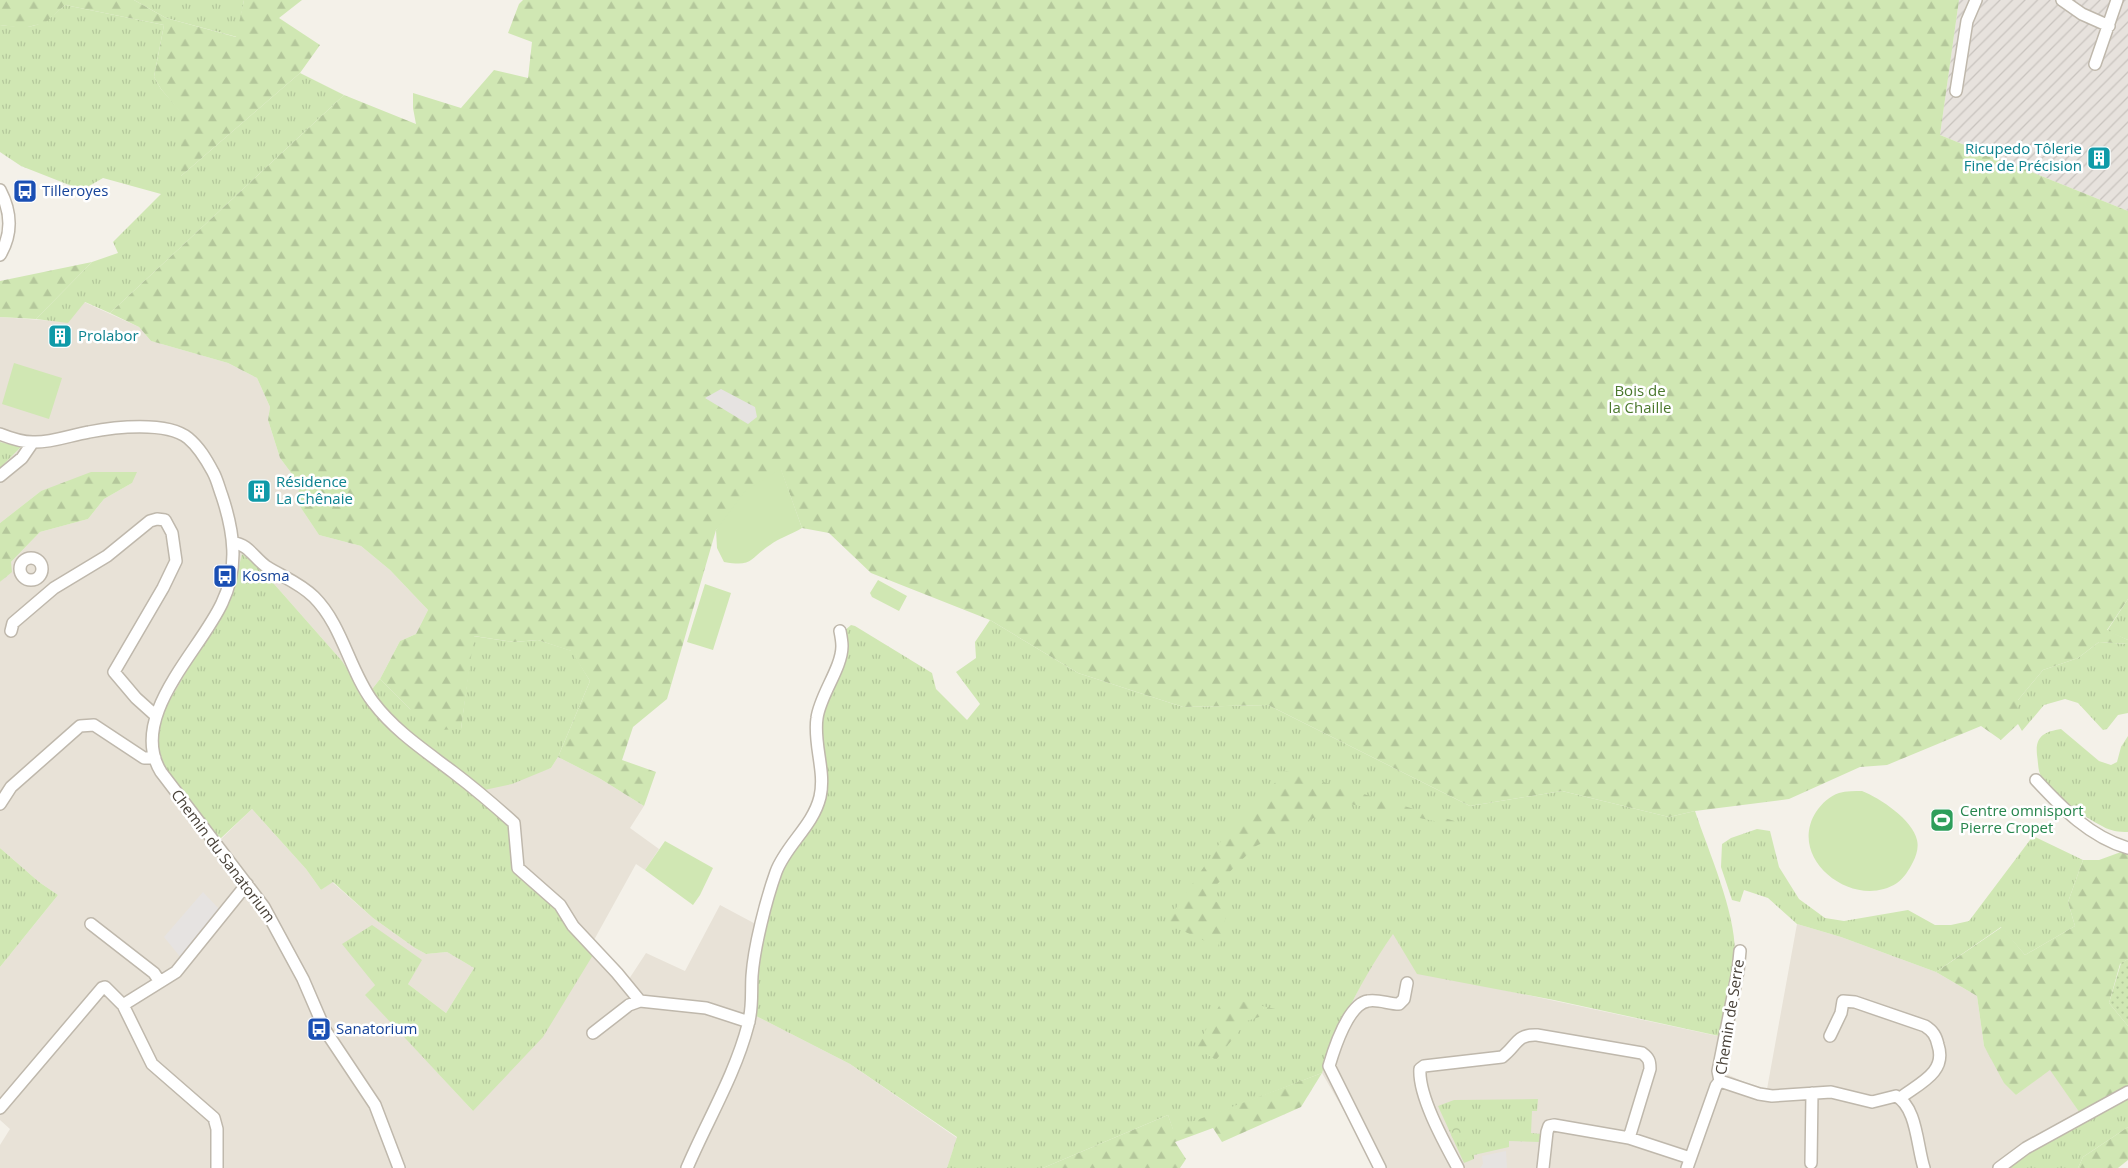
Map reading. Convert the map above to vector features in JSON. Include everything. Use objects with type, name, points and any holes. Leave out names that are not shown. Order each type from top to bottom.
[{"type":"street","points":[[1956,91],[1967,21],[1976,0]]},
{"type":"street","points":[[2062,0],[2082,14],[2109,26]]},
{"type":"street","points":[[2095,64],[2118,0]]},
{"type":"street","points":[[0,190],[7,203],[10,224],[9,237],[0,255]]},
{"type":"street","name":"Chemin du Sanatorium","points":[[0,434],[13,439],[33,442],[116,428],[153,428],[179,432],[201,451],[214,474],[227,512],[234,543],[231,576],[222,603],[163,699],[156,716],[152,740],[155,758],[157,765],[168,781],[273,920],[303,979],[325,1030],[375,1106],[399,1168]]},
{"type":"street","points":[[0,476],[22,458],[33,442]]},
{"type":"street","points":[[11,630],[13,623],[54,588],[107,556],[150,521],[155,519],[166,520],[172,533],[176,561],[164,588],[114,672],[136,698],[156,716]]},
{"type":"street","points":[[234,543],[241,544],[266,566],[289,577],[314,596],[324,608],[337,630],[372,701],[394,726],[477,790],[514,823],[518,868],[560,905],[574,926],[640,1001]]},
{"type":"street","points":[[40,576],[54,588]]},
{"type":"street","points":[[687,1168],[734,1064],[749,1022],[753,997],[752,976],[763,920],[776,871],[789,848],[810,820],[820,798],[821,773],[817,719],[820,705],[839,661],[842,647],[840,632]]},
{"type":"street","points":[[0,804],[11,787],[80,726],[94,725],[144,758],[155,758]]},
{"type":"street","points":[[2036,780],[2092,832],[2110,842],[2128,848]]},
{"type":"street","points":[[123,1005],[176,972],[247,884]]},
{"type":"street","points":[[91,924],[154,973],[160,982]]},
{"type":"street","name":"Chemin de Serre","points":[[1689,1163],[1716,1086],[1720,1080],[1718,1071],[1738,971],[1740,950]]},
{"type":"street","points":[[1380,1168],[1329,1066],[1336,1044],[1355,1007],[1365,1001],[1372,1000],[1399,1004],[1404,999],[1407,983]]},
{"type":"street","points":[[0,1108],[102,988],[105,987],[123,1005],[152,1064],[214,1118],[217,1129],[217,1168]]},
{"type":"street","points":[[593,1034],[629,1005],[640,1001],[706,1008],[749,1022]]},
{"type":"street","points":[[1830,1036],[1841,1013],[1843,1001],[1855,1002],[1925,1026],[1931,1030],[1936,1036],[1941,1052],[1941,1062],[1932,1074],[1900,1098]]},
{"type":"street","points":[[1458,1168],[1438,1129],[1428,1103],[1420,1076],[1420,1069],[1424,1066],[1502,1057],[1519,1038],[1531,1034],[1642,1053],[1650,1061],[1650,1069],[1630,1138]]},
{"type":"street","points":[[1720,1080],[1759,1094],[1772,1096],[1840,1092],[1872,1102],[1890,1096],[1900,1098],[1911,1114],[1924,1168]]},
{"type":"street","points":[[1999,1168],[2026,1148],[2128,1092]]},
{"type":"street","points":[[1811,1163],[1812,1093]]},
{"type":"street","points":[[1544,1168],[1549,1126],[1563,1125],[1630,1138],[1689,1163]]},
{"type":"shaded area","points":[[1959,0],[2128,0],[2128,211],[1940,135]]},
{"type":"shaded area","points":[[84,302],[139,327],[151,341],[228,363],[257,378],[270,407],[268,420],[280,458],[301,486],[295,499],[319,535],[361,546],[390,570],[428,610],[416,634],[400,641],[380,679],[366,697],[342,661],[260,568],[194,809],[221,839],[252,809],[306,869],[321,890],[332,882],[373,918],[415,948],[426,954],[447,952],[474,968],[446,1013],[408,984],[375,985],[366,995],[473,1111],[513,865],[474,792],[551,768],[558,757],[599,778],[644,806],[630,828],[659,849],[645,870],[636,864],[594,940],[629,979],[646,953],[685,971],[720,905],[765,929],[757,976],[754,1015],[850,1064],[957,1138],[947,1168],[0,1168],[0,1145],[10,1129],[0,1120],[0,967],[58,895],[39,882],[0,848],[0,582],[11,572],[11,562],[40,532],[88,519],[104,499],[132,483],[41,491],[0,523],[0,468],[21,447],[0,442],[0,317],[68,322]]},
{"type":"shaded area","points":[[721,389],[755,407],[757,417],[748,424],[705,398]]},
{"type":"shaded area","points":[[203,892],[221,911],[182,959],[164,937]]},
{"type":"shaded area","points":[[1797,924],[1841,937],[1936,972],[1977,996],[1984,1046],[2016,1095],[2050,1069],[2084,1119],[2005,1168],[1373,1168],[1355,1130],[1322,1073],[1333,1039],[1370,967],[1393,933],[1490,987],[1727,1038],[1722,1072],[1751,1085],[1767,1089]]},
{"type":"shaded area","points":[[1506,1151],[1507,1168],[1480,1168],[1483,1164],[1482,1156]]},
{"type":"green space","points":[[0,0],[134,0],[166,18],[236,37],[244,0],[302,0],[279,18],[320,45],[300,73],[181,176],[181,113],[161,89],[154,77],[164,25],[65,5],[45,23],[23,28],[0,25]]},
{"type":"green space","points":[[134,0],[244,0],[237,37],[166,18]]},
{"type":"green space","name":"Bois de la Chaille","points":[[523,0],[1959,0],[1940,135],[2128,211],[2128,599],[2107,630],[2128,640],[2128,644],[2099,642],[2078,658],[2043,670],[2018,700],[2018,724],[2001,740],[1981,726],[1887,765],[1860,767],[1789,799],[1695,811],[1669,817],[1562,791],[1470,806],[1268,705],[1183,707],[1078,673],[990,620],[871,573],[829,533],[802,528],[781,470],[716,530],[667,699],[633,727],[622,760],[656,772],[644,806],[599,778],[558,757],[590,681],[571,651],[538,640],[514,642],[474,636],[461,729],[438,730],[410,709],[380,679],[400,641],[416,634],[428,610],[390,570],[361,546],[319,535],[295,499],[301,486],[280,458],[268,420],[270,407],[257,378],[228,363],[151,341],[139,327],[110,313],[344,95],[416,124],[413,93],[461,108],[494,70],[528,78],[532,42],[508,33],[519,4]]},
{"type":"green space","points":[[65,5],[164,25],[154,77],[161,89],[182,113],[181,176],[300,73],[344,95],[110,313],[85,302],[68,323],[36,319],[92,262],[118,253],[113,242],[161,194],[103,178],[82,190],[21,166],[0,152],[0,25],[21,27],[36,25],[49,18]]},
{"type":"green space","points":[[92,262],[36,319],[0,317],[0,281]]},
{"type":"green space","points":[[14,363],[62,378],[49,419],[2,404]]},
{"type":"green space","points":[[0,442],[21,447],[0,468]]},
{"type":"green space","points":[[781,469],[802,528],[774,543],[746,563],[724,562],[717,548],[716,530],[746,490]]},
{"type":"green space","points":[[91,472],[137,472],[132,483],[104,499],[88,519],[40,532],[11,562],[12,572],[0,582],[0,523],[41,491]]},
{"type":"green space","points":[[242,554],[260,568],[342,661],[366,697],[380,679],[410,709],[461,729],[473,636],[514,642],[538,640],[572,651],[590,681],[558,757],[551,768],[512,784],[475,792],[511,825],[513,865],[556,907],[593,955],[543,1037],[473,1111],[365,995],[375,985],[342,944],[372,925],[422,960],[408,984],[446,1013],[474,968],[447,952],[426,954],[415,948],[373,918],[333,882],[321,890],[306,869],[252,809],[220,839],[169,778],[159,750],[159,719],[233,591]]},
{"type":"green space","points":[[878,580],[907,596],[899,611],[872,597],[870,593]]},
{"type":"green space","points":[[705,584],[731,593],[713,650],[687,642]]},
{"type":"green space","points":[[2128,599],[2128,640],[2107,631]]},
{"type":"green space","points":[[990,620],[1078,673],[1183,707],[1268,705],[1470,806],[1562,791],[1669,817],[1695,811],[1726,900],[1734,936],[1733,974],[1719,1036],[1554,1000],[1417,974],[1393,934],[1353,1001],[1322,1073],[1173,1130],[1168,1115],[1043,1168],[947,1168],[957,1137],[850,1064],[754,1015],[757,976],[765,929],[780,872],[817,811],[819,728],[843,632],[851,625],[855,626],[932,673],[936,689],[967,720],[980,704],[956,672],[976,658],[975,642]]},
{"type":"green space","points":[[2099,642],[2128,644],[2128,713],[2118,715],[2107,729],[2103,730],[2078,703],[2065,699],[2044,705],[2022,731],[2018,724],[2018,700],[2043,670],[2078,658]]},
{"type":"green space","points":[[2061,729],[2099,761],[2111,765],[2117,762],[2121,747],[2128,736],[2128,832],[2111,830],[2095,822],[2058,796],[2044,781],[2040,774],[2037,755],[2039,739],[2045,734]]},
{"type":"green space","points":[[1286,771],[1458,822],[1454,825],[1345,803],[1256,846],[1206,895],[1228,909],[1218,947],[1166,923],[1224,837]]},
{"type":"green space","points":[[1862,791],[1886,804],[1903,818],[1914,832],[1917,840],[1916,855],[1906,874],[1897,883],[1880,890],[1862,890],[1845,885],[1829,876],[1817,863],[1810,847],[1809,830],[1816,812],[1821,806],[1829,798],[1839,793]]},
{"type":"green space","points":[[1757,829],[1770,831],[1779,867],[1799,899],[1825,918],[1844,921],[1908,910],[1935,925],[1951,925],[1969,921],[2033,836],[2083,860],[2068,902],[2075,926],[2025,955],[2001,927],[1936,972],[1841,937],[1797,924],[1768,898],[1744,890],[1740,902],[1732,900],[1721,867],[1722,844],[1731,838]]},
{"type":"green space","points":[[665,841],[713,868],[693,905],[645,870]]},
{"type":"green space","points":[[0,848],[39,882],[58,895],[0,967]]},
{"type":"green space","points":[[2121,852],[2128,854],[2128,959],[2120,964],[2109,1003],[2128,1026],[2128,1096],[2084,1119],[2050,1070],[2016,1095],[2004,1083],[1984,1046],[1977,996],[1936,972],[2002,927],[2025,955],[2075,926],[2068,902],[2083,860],[2099,860]]},
{"type":"green space","points":[[2128,959],[2128,1026],[2109,1003],[2121,963]]},
{"type":"green space","points":[[1224,997],[1280,1010],[1247,1021],[1216,1060],[1196,1048]]},
{"type":"green space","points":[[1322,1073],[1301,1107],[1222,1142],[1213,1128],[1175,1142],[1186,1159],[1180,1168],[1043,1168],[1168,1115],[1173,1129]]},
{"type":"green space","points":[[2128,1096],[2128,1127],[2083,1157],[2078,1168],[2005,1168],[2031,1149]]},
{"type":"green space","points":[[1538,1099],[1537,1111],[1532,1111],[1531,1133],[1541,1134],[1540,1142],[1509,1141],[1509,1147],[1474,1155],[1474,1159],[1464,1163],[1438,1106],[1454,1100]]},
{"type":"green space","points":[[1460,1124],[1468,1129],[1469,1133],[1464,1141],[1460,1142],[1452,1137],[1451,1133],[1456,1125]]},
{"type":"green space","points":[[2128,1127],[2128,1160],[2118,1168],[2078,1168],[2083,1157]]},
{"type":"place","name":"Ricupedo Tôlerie Fine de Précision","points":[[2099,158]]},
{"type":"place","name":"Tilleroyes","points":[[25,191]]},
{"type":"place","name":"Prolabor","points":[[60,336]]},
{"type":"place","name":"Résidence La Chênaie","points":[[259,491]]},
{"type":"place","name":"Kosma","points":[[225,576]]},
{"type":"place","name":"Centre omnisport Pierre Cropet","points":[[1942,820]]},
{"type":"place","name":"Sanatorium","points":[[319,1029]]}]
